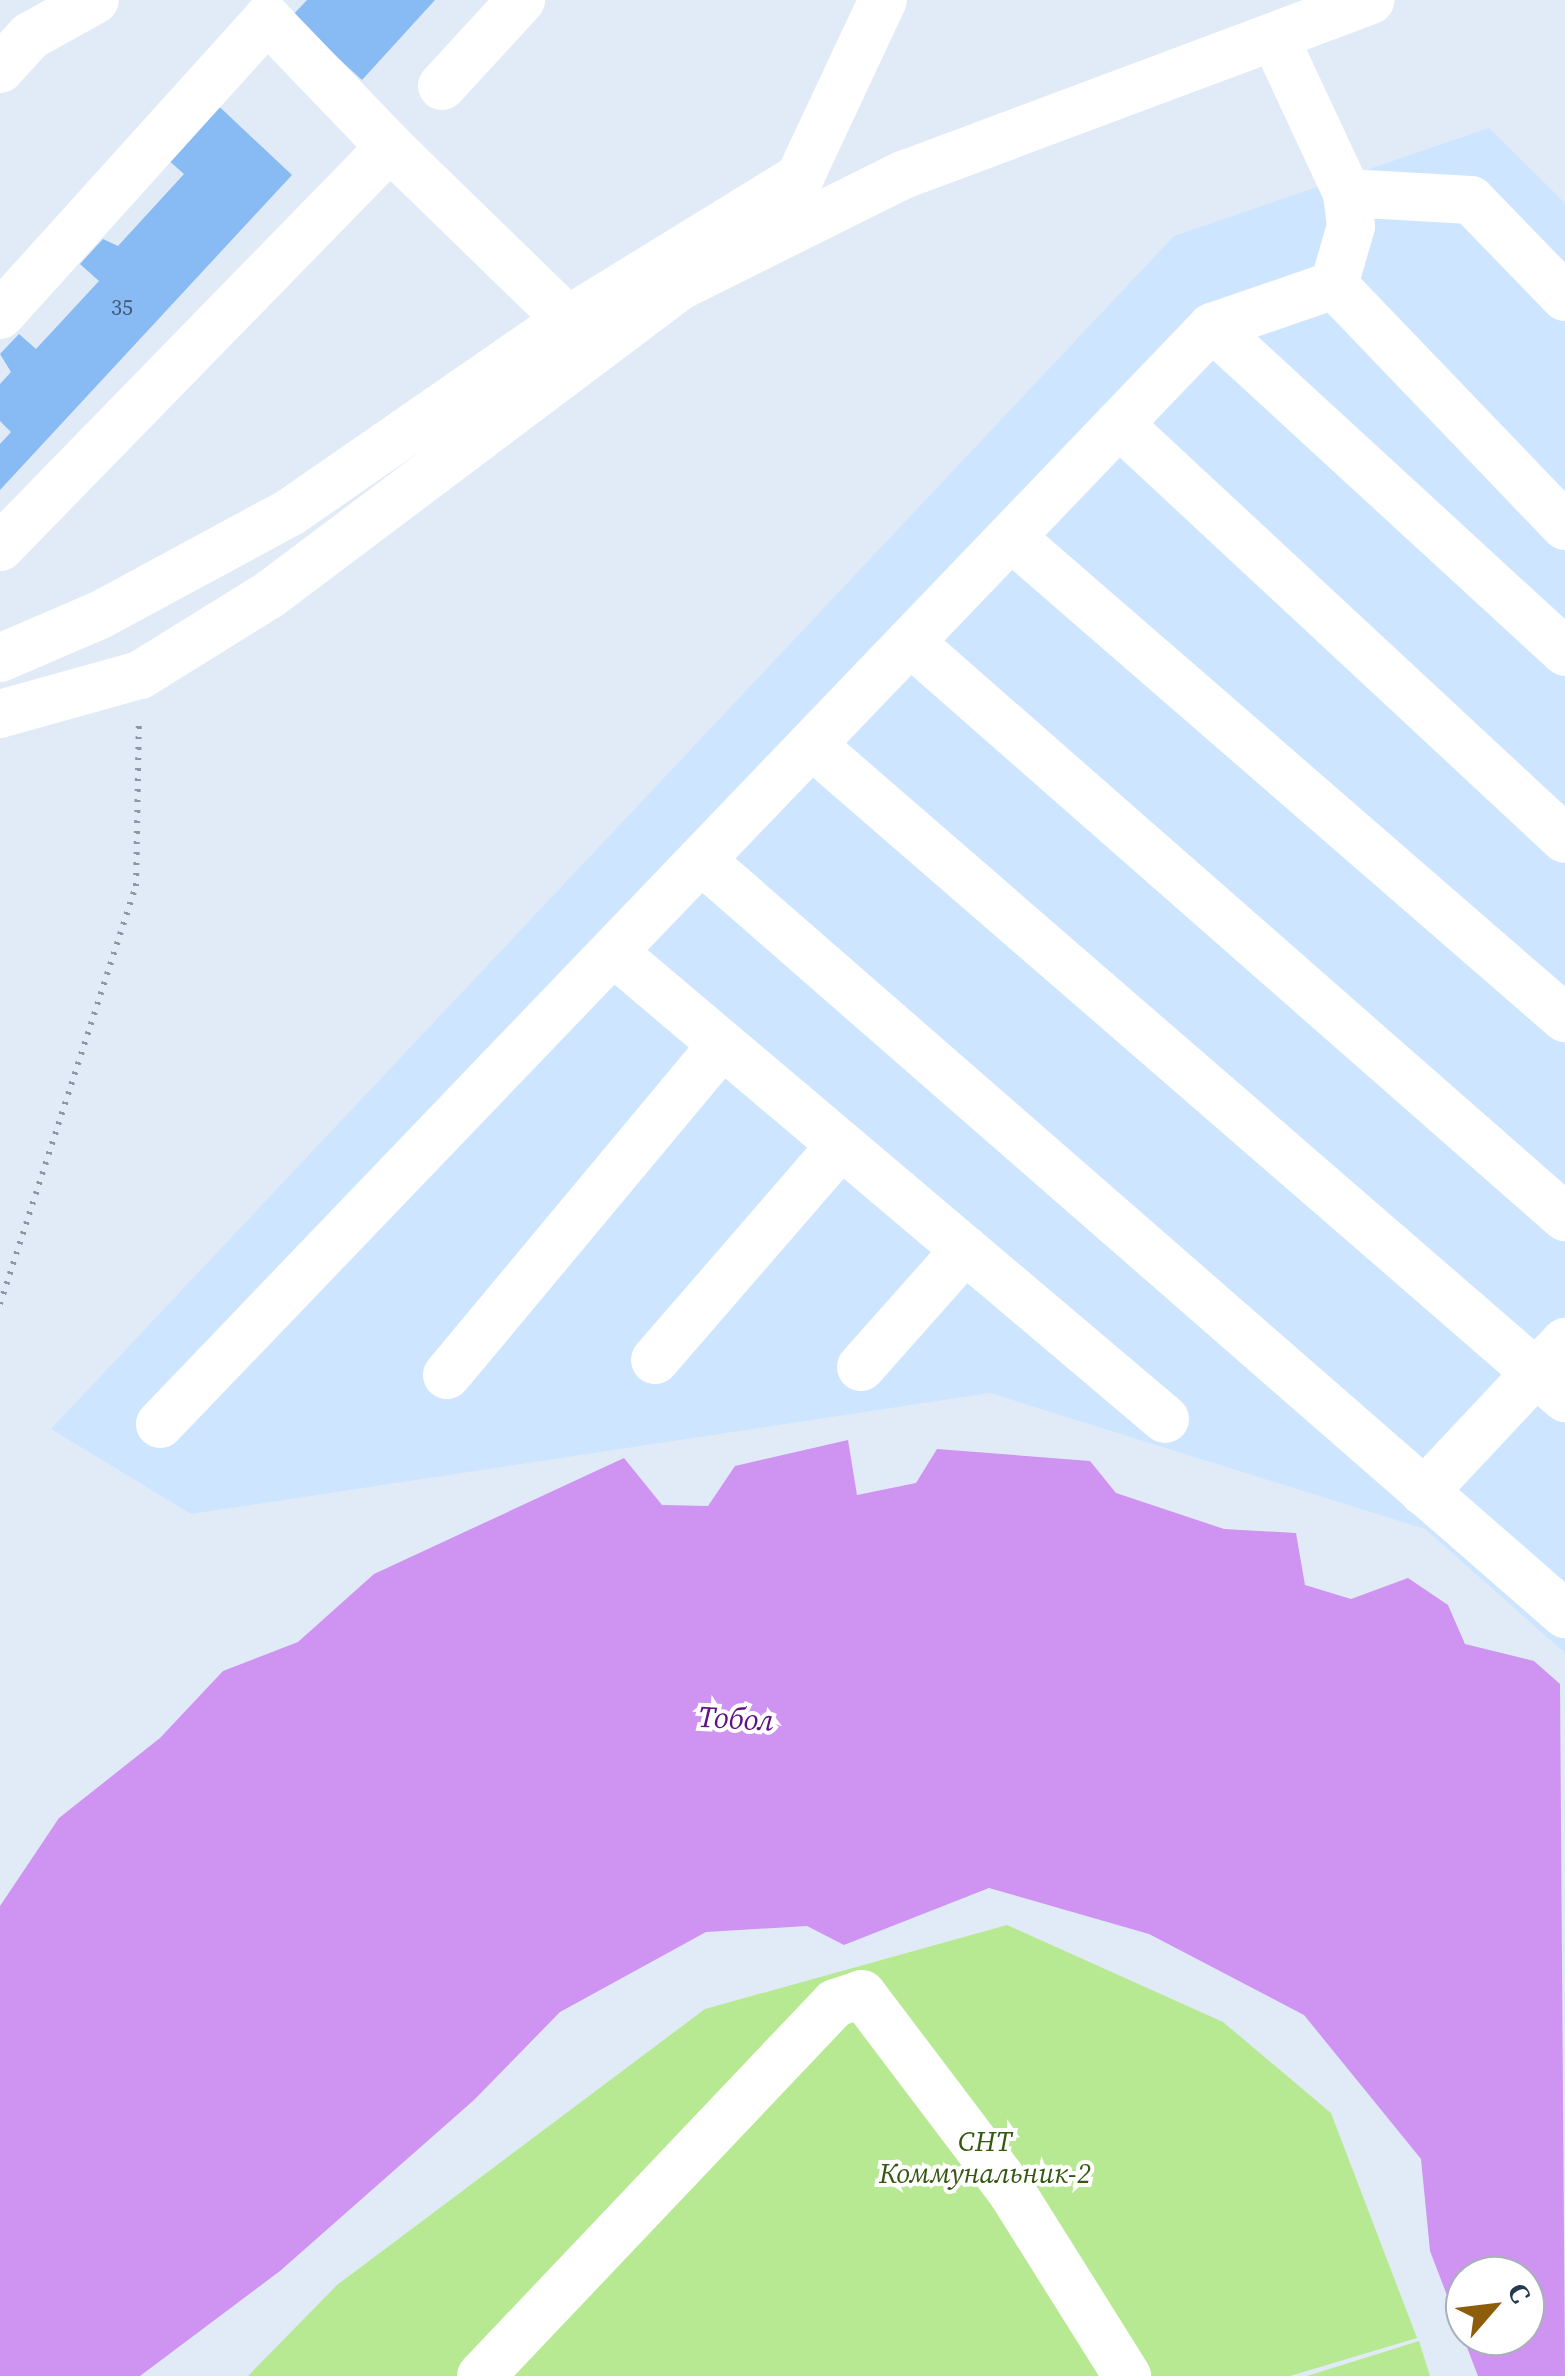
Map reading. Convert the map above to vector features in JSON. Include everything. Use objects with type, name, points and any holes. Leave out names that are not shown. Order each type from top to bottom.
[{"type":"street","points":[[0,68],[30,36],[95,0]]},
{"type":"street","points":[[442,86],[521,0]]},
{"type":"street","points":[[0,658],[100,615],[288,513],[568,320],[800,177],[883,0]]},
{"type":"street","points":[[0,714],[140,675],[270,595],[680,286],[903,175],[1276,41],[1370,0]]},
{"type":"street","points":[[0,315],[267,20],[568,320]]},
{"type":"street","points":[[1276,41],[1347,193],[1351,226],[1334,285]]},
{"type":"street","points":[[0,547],[390,146]]},
{"type":"street","points":[[1347,193],[1471,200],[1565,297]]},
{"type":"street","points":[[160,1424],[1212,327],[1334,285]]},
{"type":"street","points":[[1334,285],[1565,526]]},
{"type":"street","points":[[1212,327],[1565,652]]},
{"type":"street","points":[[1119,424],[1565,839]]},
{"type":"street","points":[[1011,537],[1565,1018]]},
{"type":"street","points":[[910,642],[1565,1217]]},
{"type":"street","points":[[812,745],[1556,1371],[1424,1492]]},
{"type":"street","points":[[701,860],[1565,1614]]},
{"type":"street","points":[[613,952],[1165,1419]]},
{"type":"street","points":[[446,1375],[722,1045]]},
{"type":"street","points":[[654,1360],[842,1146]]},
{"type":"street","points":[[861,1367],[965,1250]]},
{"type":"street","points":[[481,2376],[835,2002],[862,1994],[1014,2194],[1128,2376]]},
{"type":"path","points":[[0,1304],[136,886],[140,675]]},
{"type":"shaded area","points":[[1489,128],[1565,203],[1565,1653],[1425,1529],[990,1393],[191,1514],[51,1429],[1174,236]]},
{"type":"green space","name":"СНТ Коммунальник-2","points":[[1007,1925],[1223,2022],[1331,2113],[1417,2338],[1290,2376],[248,2376],[337,2285],[705,2009]]},
{"type":"green space","points":[[1419,2341],[1430,2376],[1307,2376]]},
{"type":"water","name":"Тобол","points":[[848,1440],[857,1495],[916,1483],[937,1449],[1090,1461],[1116,1493],[1224,1529],[1296,1533],[1305,1585],[1351,1599],[1408,1578],[1448,1605],[1465,1644],[1534,1661],[1560,1684],[1565,2376],[1478,2376],[1470,2356],[1545,2356],[1545,2256],[1445,2256],[1445,2290],[1430,2251],[1421,2159],[1304,2015],[1149,1934],[989,1888],[844,1945],[807,1926],[706,1932],[560,2012],[474,2100],[280,2271],[140,2376],[0,2376],[0,1906],[59,1818],[160,1738],[223,1671],[298,1642],[374,1574],[624,1458],[662,1505],[708,1506],[735,1466]]},
{"type":"building","points":[[307,0],[435,0],[362,80],[292,16]]},
{"type":"building","points":[[208,96],[292,175],[0,490],[0,444],[11,432],[0,421],[0,384],[11,372],[0,354],[19,334],[36,349],[99,281],[80,264],[103,239],[118,246],[184,174],[157,150]]}]
